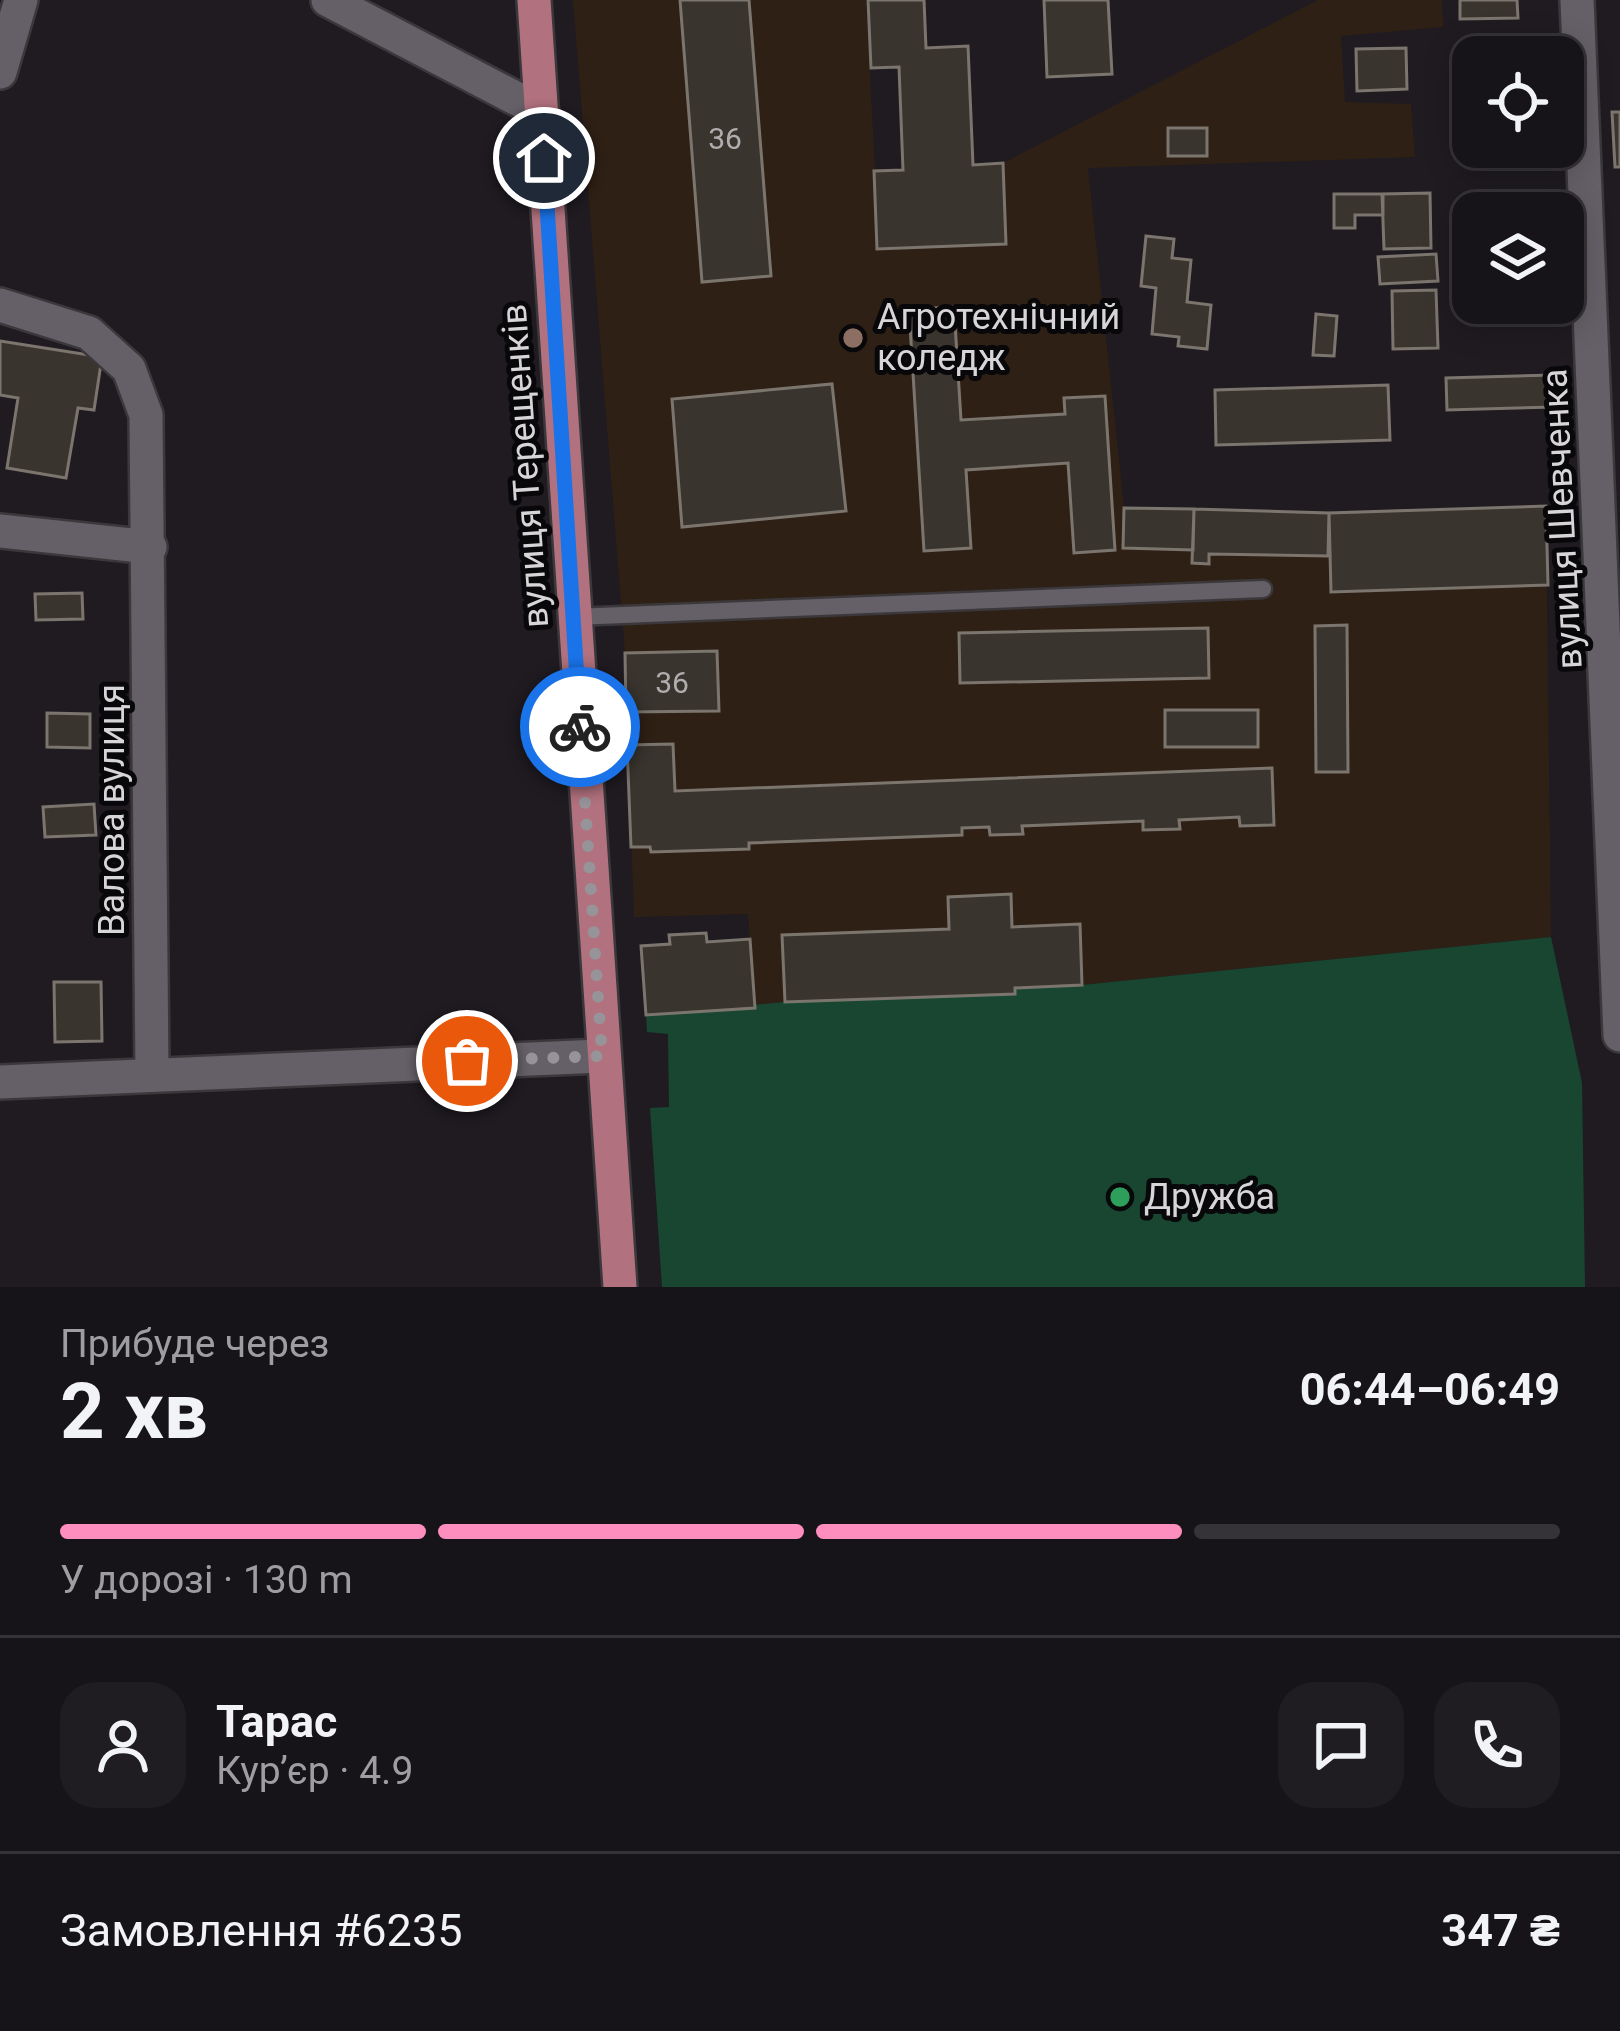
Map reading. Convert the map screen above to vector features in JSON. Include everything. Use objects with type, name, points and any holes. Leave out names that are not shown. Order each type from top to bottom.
[{"type":"main road","name":"вулиця Терещенків","points":[[534,0],[620,1287]]},
{"type":"street","points":[[0,72],[21,0]]},
{"type":"street","points":[[328,0],[542,112]]},
{"type":"street","name":"вулиця Шевченка","points":[[1577,0],[1610,510],[1620,1035]]},
{"type":"street","name":"Валова вулиця","points":[[0,304],[89,333],[130,368],[146,415],[152,1074]]},
{"type":"street","points":[[0,531],[150,547]]},
{"type":"street","points":[[0,1082],[602,1056]]},
{"type":"lane","points":[[573,616],[1263,589]]},
{"type":"shaded area","name":"Агротехнічний коледж","points":[[573,0],[866,0],[875,171],[1003,163],[1318,0],[1442,0],[1443,27],[1341,36],[1345,102],[1411,104],[1415,157],[1088,168],[1124,507],[1329,513],[1546,506],[1551,937],[1015,988],[1015,994],[785,1002],[755,1008],[748,914],[634,917],[625,653]]},
{"type":"green space","name":"Дружба","points":[[1551,937],[1582,1083],[1585,1287],[662,1287],[650,1108],[669,1107],[668,1034],[647,1032],[646,1015],[785,1002],[1014,994],[1015,988]]},
{"type":"building","points":[[680,0],[749,0],[771,276],[702,282]]},
{"type":"building","points":[[868,0],[924,0],[926,48],[968,46],[973,165],[1003,163],[1006,244],[877,249],[874,171],[903,170],[899,67],[871,68]]},
{"type":"building","points":[[1044,0],[1108,0],[1112,74],[1047,77]]},
{"type":"building","points":[[1460,0],[1517,0],[1518,18],[1460,19]]},
{"type":"building","points":[[1406,48],[1407,89],[1357,91],[1356,49]]},
{"type":"building","points":[[1612,112],[1620,112],[1620,167],[1615,167]]},
{"type":"building","points":[[1168,128],[1207,128],[1207,156],[1168,156]]},
{"type":"building","points":[[1430,193],[1431,248],[1384,249],[1382,194]]},
{"type":"building","points":[[1334,194],[1383,194],[1383,215],[1355,215],[1355,228],[1334,228]]},
{"type":"building","points":[[1146,236],[1174,239],[1172,258],[1191,260],[1187,302],[1211,305],[1207,349],[1178,346],[1179,337],[1152,334],[1156,288],[1141,286]]},
{"type":"building","points":[[1436,254],[1438,281],[1380,284],[1378,257]]},
{"type":"building","points":[[1436,290],[1438,348],[1393,349],[1392,291]]},
{"type":"building","points":[[954,307],[961,420],[1065,414],[1064,398],[1105,396],[1115,550],[1074,553],[1068,463],[966,470],[971,548],[924,551],[909,309]]},
{"type":"building","points":[[1316,314],[1337,316],[1334,356],[1313,355]]},
{"type":"building","points":[[0,341],[102,357],[94,410],[78,408],[66,478],[7,468],[18,398],[0,395]]},
{"type":"building","points":[[1553,375],[1554,407],[1447,410],[1446,378]]},
{"type":"building","points":[[832,384],[846,511],[682,527],[672,399]]},
{"type":"building","points":[[1388,385],[1390,440],[1216,445],[1215,390]]},
{"type":"building","points":[[1546,506],[1548,585],[1331,592],[1329,513]]},
{"type":"building","points":[[1124,508],[1194,509],[1193,550],[1123,548]]},
{"type":"building","points":[[1194,509],[1329,513],[1328,556],[1209,554],[1209,564],[1192,563]]},
{"type":"building","points":[[82,593],[83,619],[36,620],[35,594]]},
{"type":"building","points":[[1347,625],[1348,772],[1316,772],[1315,626]]},
{"type":"building","points":[[1208,628],[1209,678],[960,683],[959,633]]},
{"type":"building","points":[[717,651],[719,711],[626,712],[625,653]]},
{"type":"building","points":[[1165,710],[1258,710],[1258,747],[1165,747]]},
{"type":"building","points":[[47,713],[90,714],[90,748],[47,747]]},
{"type":"building","points":[[673,744],[675,791],[1272,768],[1274,825],[1240,826],[1239,817],[1179,820],[1180,829],[1143,830],[1143,821],[1022,826],[1023,834],[990,835],[989,827],[962,828],[962,835],[749,843],[749,849],[651,852],[650,847],[631,847],[627,745]]},
{"type":"building","points":[[94,804],[96,835],[45,837],[43,807]]},
{"type":"building","points":[[1011,894],[1012,927],[1080,924],[1082,985],[1015,988],[1015,994],[785,1002],[782,935],[949,929],[948,897]]},
{"type":"building","points":[[706,933],[707,942],[750,939],[755,1008],[646,1015],[641,946],[670,944],[669,935]]},
{"type":"building","points":[[54,982],[101,982],[102,1041],[55,1042]]},
{"type":"way so far","points":[[467,1061],[602,1056],[580,727]]},
{"type":"place","name":"Агротехнічний коледж","points":[[853,338]]},
{"type":"place","name":"Дружба","points":[[1120,1197]]},
{"type":"route","points":[[544,158],[580,727]]}]
